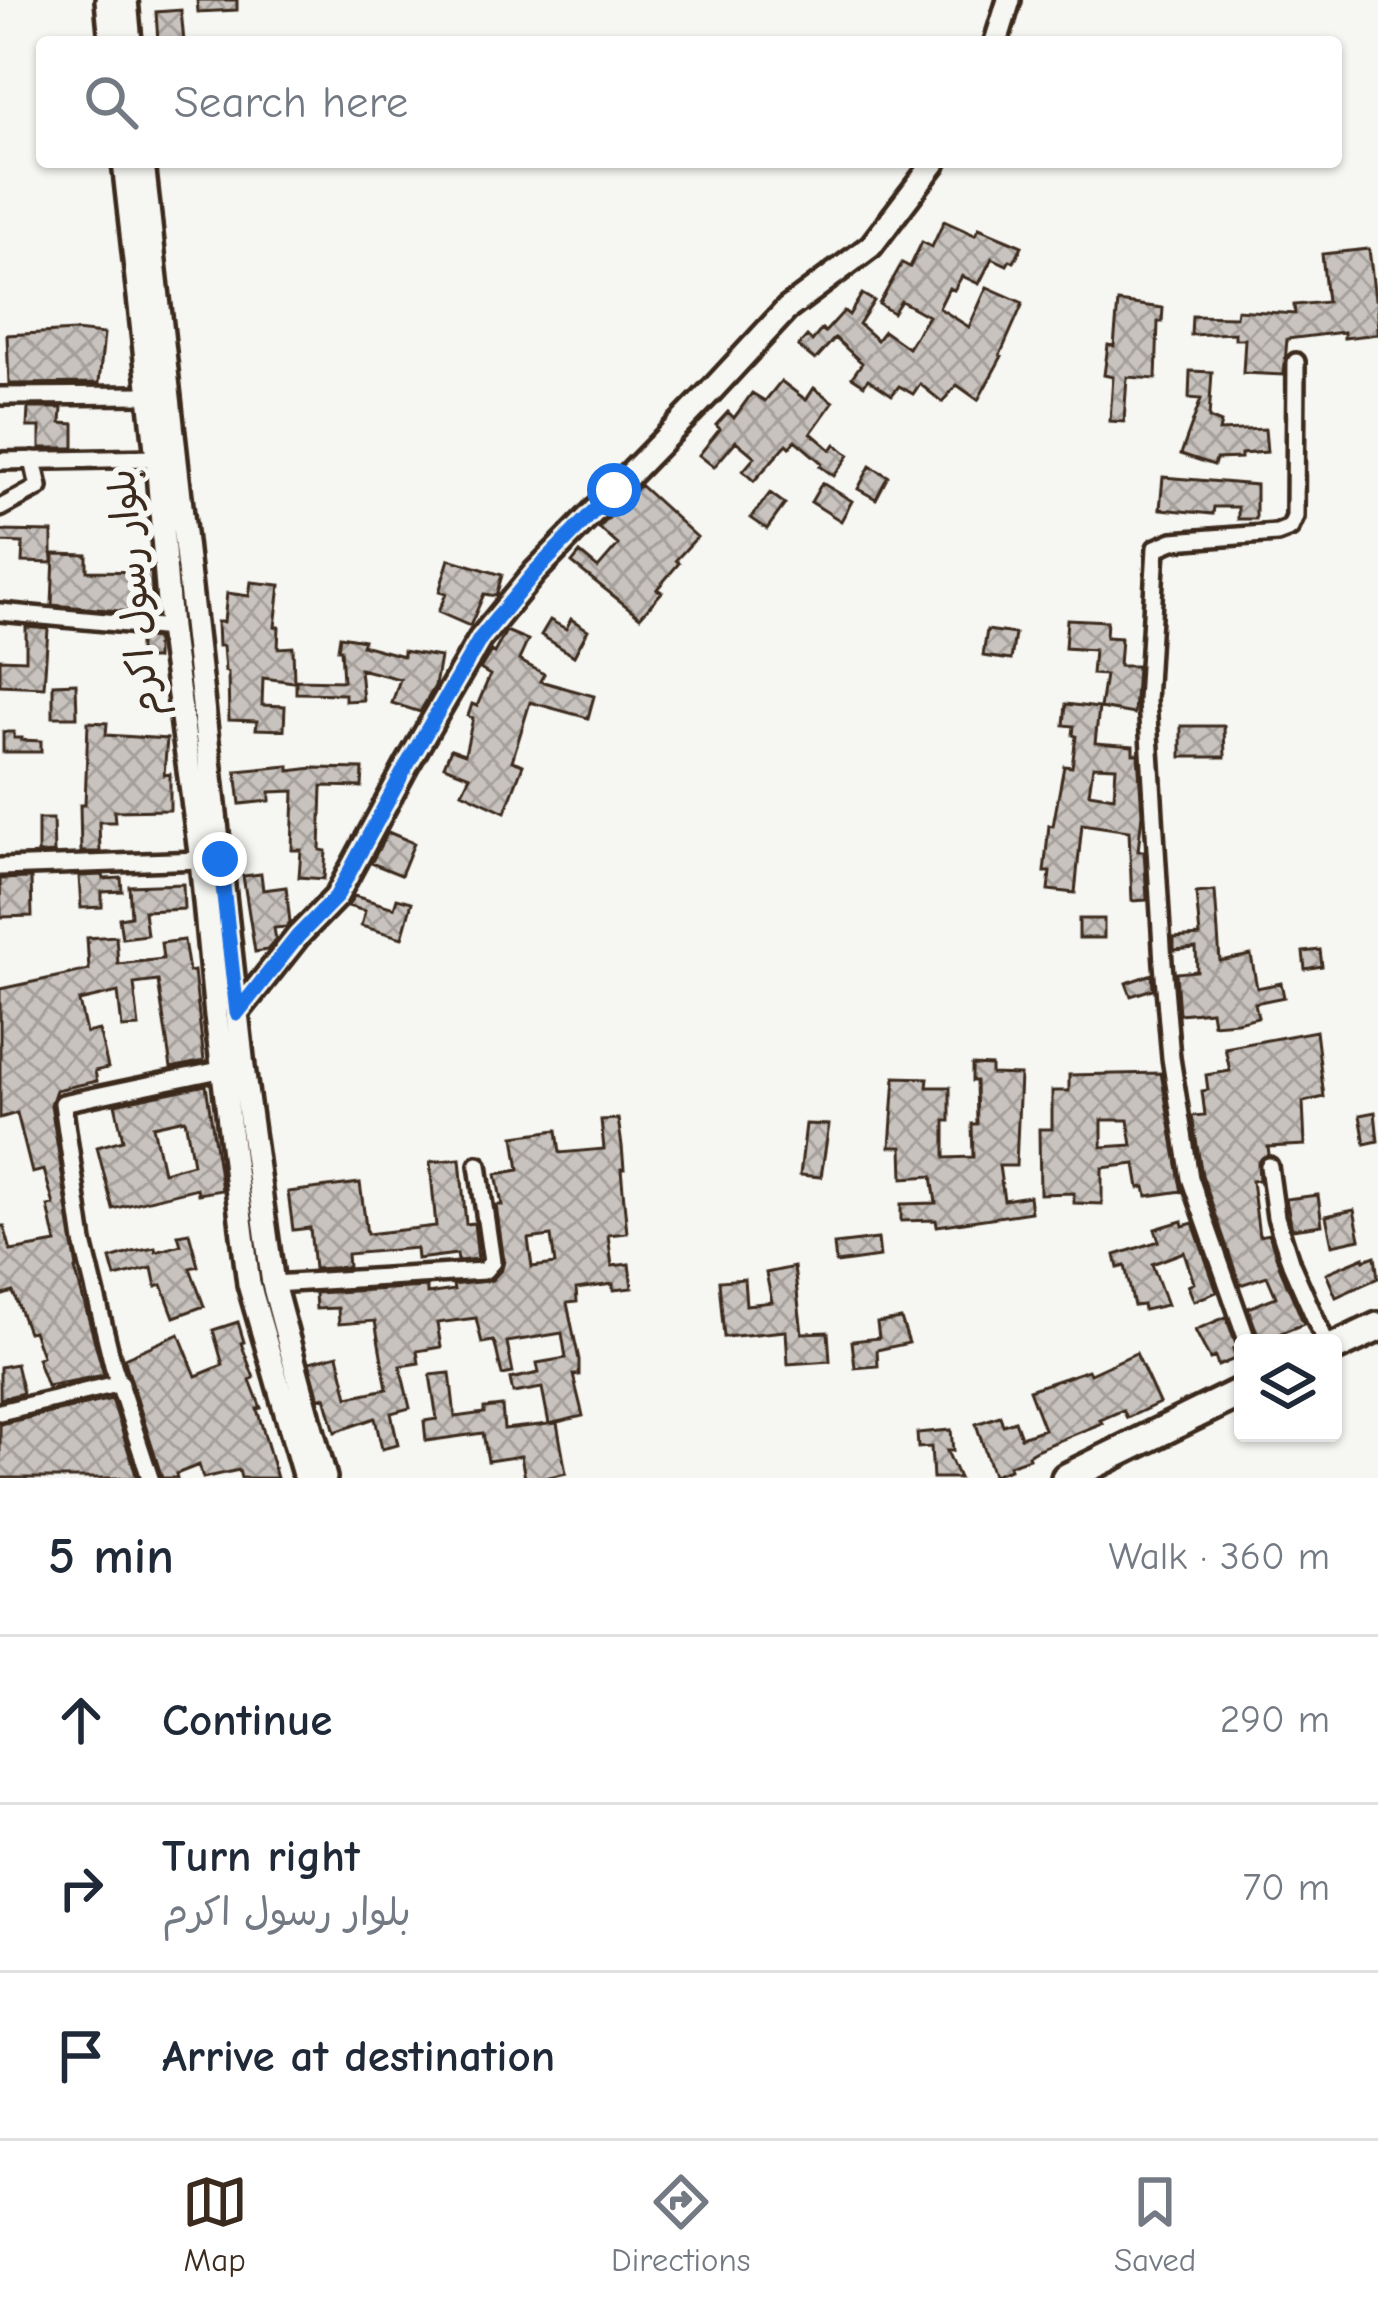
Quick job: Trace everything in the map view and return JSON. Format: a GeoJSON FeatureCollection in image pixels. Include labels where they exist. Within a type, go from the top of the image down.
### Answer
{"type":"FeatureCollection","features":[{"type":"Feature","properties":{"kind":"highway"},"geometry":{"type":"LineString","coordinates":[[1342,1341],[1378,1327]]}},
{"type":"Feature","properties":{"kind":"highway"},"geometry":{"type":"LineString","coordinates":[[1066,1478],[1234,1395]]}},
{"type":"Feature","properties":{"kind":"main road"},"geometry":{"type":"LineString","coordinates":[[107,0],[110,36]]}},
{"type":"Feature","properties":{"kind":"main road"},"geometry":{"type":"LineString","coordinates":[[126,0],[129,36]]}},
{"type":"Feature","properties":{"kind":"main road"},"geometry":{"type":"LineString","coordinates":[[998,36],[1009,0]]}},
{"type":"Feature","properties":{"kind":"main road","name":"بلوار رسول اکرم"},"geometry":{"type":"LineString","coordinates":[[125,168],[157,458],[170,628],[201,860],[273,1284],[325,1478]]}},
{"type":"Feature","properties":{"kind":"main road","name":"بلوار رسول اکرم"},"geometry":{"type":"LineString","coordinates":[[144,168],[226,1015],[224,1069],[249,1284],[305,1478]]}},
{"type":"Feature","properties":{"kind":"main road"},"geometry":{"type":"LineString","coordinates":[[226,1015],[336,897],[480,639],[535,572],[787,309],[871,246],[930,168]]}},
{"type":"Feature","properties":{"kind":"street"},"geometry":{"type":"LineString","coordinates":[[1245,1334],[1190,1178],[1167,1010],[1148,701],[1156,548],[1173,541],[1290,528],[1295,517],[1296,362]]}},
{"type":"Feature","properties":{"kind":"street"},"geometry":{"type":"LineString","coordinates":[[0,396],[149,395]]}},
{"type":"Feature","properties":{"kind":"street"},"geometry":{"type":"LineString","coordinates":[[0,461],[157,458]]}},
{"type":"Feature","properties":{"kind":"street"},"geometry":{"type":"LineString","coordinates":[[0,508],[39,487],[33,460]]}},
{"type":"Feature","properties":{"kind":"street"},"geometry":{"type":"LineString","coordinates":[[0,613],[170,628]]}},
{"type":"Feature","properties":{"kind":"street"},"geometry":{"type":"LineString","coordinates":[[0,867],[201,860]]}},
{"type":"Feature","properties":{"kind":"street"},"geometry":{"type":"LineString","coordinates":[[150,1478],[113,1365],[83,1242],[63,1103],[224,1069]]}},
{"type":"Feature","properties":{"kind":"street"},"geometry":{"type":"LineString","coordinates":[[273,1284],[484,1271],[492,1262],[478,1165]]}},
{"type":"Feature","properties":{"kind":"street"},"geometry":{"type":"LineString","coordinates":[[1269,1166],[1276,1217],[1291,1264],[1324,1334]]}},
{"type":"Feature","properties":{"kind":"street"},"geometry":{"type":"LineString","coordinates":[[0,1412],[122,1383]]}},
{"type":"Feature","properties":{"kind":"building"},"geometry":{"type":"Polygon","coordinates":[[[197,0],[237,0],[237,10],[198,12],[197,0]]]}},
{"type":"Feature","properties":{"kind":"building"},"geometry":{"type":"Polygon","coordinates":[[[181,10],[183,36],[158,36],[156,12],[181,10]]]}},
{"type":"Feature","properties":{"kind":"building"},"geometry":{"type":"Polygon","coordinates":[[[944,221],[975,235],[979,228],[1022,246],[1014,262],[1007,265],[992,258],[979,284],[962,276],[939,308],[969,327],[987,287],[1023,303],[978,400],[957,385],[942,402],[920,384],[913,394],[899,386],[892,395],[868,379],[864,385],[852,377],[862,363],[835,338],[815,360],[798,346],[807,336],[812,341],[822,329],[825,332],[844,311],[849,315],[862,294],[874,301],[859,324],[877,340],[884,331],[908,348],[928,316],[901,301],[893,313],[879,304],[902,263],[910,267],[922,242],[932,247],[944,221]]]}},
{"type":"Feature","properties":{"kind":"building"},"geometry":{"type":"Polygon","coordinates":[[[1369,249],[1378,299],[1378,334],[1344,338],[1344,332],[1287,339],[1284,375],[1243,373],[1245,339],[1235,339],[1235,333],[1191,335],[1192,316],[1236,317],[1237,310],[1295,314],[1294,305],[1327,302],[1322,254],[1369,249]]]}},
{"type":"Feature","properties":{"kind":"building"},"geometry":{"type":"Polygon","coordinates":[[[1118,302],[1163,308],[1162,322],[1158,322],[1156,379],[1127,377],[1124,422],[1110,421],[1113,377],[1104,375],[1108,345],[1114,346],[1118,302]]]}},
{"type":"Feature","properties":{"kind":"building"},"geometry":{"type":"Polygon","coordinates":[[[104,334],[99,383],[9,384],[7,335],[104,334]]]}},
{"type":"Feature","properties":{"kind":"building"},"geometry":{"type":"Polygon","coordinates":[[[1190,371],[1212,372],[1209,418],[1221,423],[1219,431],[1265,429],[1267,452],[1216,459],[1214,465],[1181,454],[1201,399],[1189,398],[1190,371]]]}},
{"type":"Feature","properties":{"kind":"building"},"geometry":{"type":"Polygon","coordinates":[[[781,381],[806,400],[814,388],[833,402],[811,433],[831,450],[835,444],[849,455],[834,476],[795,440],[754,481],[743,471],[755,457],[736,441],[714,467],[699,455],[728,412],[734,418],[752,393],[765,401],[781,381]]]}},
{"type":"Feature","properties":{"kind":"building"},"geometry":{"type":"Polygon","coordinates":[[[28,408],[62,408],[61,423],[74,424],[74,448],[40,448],[40,427],[27,427],[28,408]]]}},
{"type":"Feature","properties":{"kind":"building"},"geometry":{"type":"Polygon","coordinates":[[[870,466],[888,476],[876,499],[858,489],[870,466]]]}},
{"type":"Feature","properties":{"kind":"building"},"geometry":{"type":"Polygon","coordinates":[[[1163,477],[1256,485],[1256,519],[1238,519],[1238,507],[1214,507],[1213,514],[1160,509],[1163,477]]]}},
{"type":"Feature","properties":{"kind":"building"},"geometry":{"type":"Polygon","coordinates":[[[822,483],[852,501],[841,521],[811,502],[822,483]]]}},
{"type":"Feature","properties":{"kind":"building"},"geometry":{"type":"Polygon","coordinates":[[[640,485],[697,537],[676,560],[679,563],[657,589],[662,592],[640,617],[572,563],[580,553],[598,568],[618,545],[599,528],[640,485]]]}},
{"type":"Feature","properties":{"kind":"building"},"geometry":{"type":"Polygon","coordinates":[[[770,493],[785,504],[767,529],[751,518],[770,493]]]}},
{"type":"Feature","properties":{"kind":"building"},"geometry":{"type":"Polygon","coordinates":[[[0,531],[52,532],[52,563],[22,562],[23,543],[0,542],[0,531]]]}},
{"type":"Feature","properties":{"kind":"building"},"geometry":{"type":"Polygon","coordinates":[[[54,554],[87,555],[87,571],[151,572],[153,614],[52,605],[54,554]]]}},
{"type":"Feature","properties":{"kind":"building"},"geometry":{"type":"Polygon","coordinates":[[[449,559],[502,575],[496,596],[484,594],[470,626],[438,612],[446,594],[439,592],[449,559]]]}},
{"type":"Feature","properties":{"kind":"building"},"geometry":{"type":"Polygon","coordinates":[[[251,582],[280,585],[275,627],[279,627],[278,648],[293,647],[294,682],[263,678],[262,705],[285,706],[284,730],[256,729],[257,721],[229,720],[228,673],[223,646],[218,646],[217,622],[224,622],[227,593],[249,596],[251,582]]]}},
{"type":"Feature","properties":{"kind":"building"},"geometry":{"type":"Polygon","coordinates":[[[571,619],[588,630],[574,656],[541,635],[550,620],[566,629],[571,619]]]}},
{"type":"Feature","properties":{"kind":"building"},"geometry":{"type":"Polygon","coordinates":[[[1067,619],[1107,621],[1106,637],[1121,638],[1119,666],[1137,666],[1134,714],[1100,708],[1105,675],[1092,674],[1094,650],[1065,648],[1067,619]]]}},
{"type":"Feature","properties":{"kind":"building"},"geometry":{"type":"Polygon","coordinates":[[[26,627],[48,629],[44,687],[0,685],[0,659],[26,660],[26,627]]]}},
{"type":"Feature","properties":{"kind":"building"},"geometry":{"type":"Polygon","coordinates":[[[987,630],[1015,634],[1011,660],[983,656],[987,630]]]}},
{"type":"Feature","properties":{"kind":"building"},"geometry":{"type":"Polygon","coordinates":[[[506,631],[528,640],[519,660],[544,674],[540,681],[594,696],[588,718],[530,702],[512,761],[523,765],[505,812],[462,792],[470,776],[444,766],[451,749],[465,754],[473,718],[468,716],[490,675],[480,669],[506,631]]]}},
{"type":"Feature","properties":{"kind":"building"},"geometry":{"type":"Polygon","coordinates":[[[340,636],[403,656],[403,651],[440,657],[435,686],[420,712],[392,703],[400,679],[360,669],[363,700],[345,701],[345,694],[296,693],[296,680],[343,681],[340,636]]]}},
{"type":"Feature","properties":{"kind":"building"},"geometry":{"type":"Polygon","coordinates":[[[139,637],[156,639],[156,659],[139,659],[139,637]]]}},
{"type":"Feature","properties":{"kind":"building"},"geometry":{"type":"Polygon","coordinates":[[[76,683],[77,717],[53,717],[53,684],[76,683]]]}},
{"type":"Feature","properties":{"kind":"building"},"geometry":{"type":"Polygon","coordinates":[[[1066,704],[1099,708],[1095,743],[1133,746],[1133,754],[1138,754],[1142,814],[1138,851],[1144,851],[1147,900],[1132,901],[1129,831],[1082,824],[1075,893],[1048,890],[1050,872],[1044,872],[1049,825],[1053,826],[1064,766],[1072,767],[1076,736],[1074,726],[1064,725],[1066,704]],[[1093,766],[1089,793],[1114,797],[1116,767],[1093,766]]]}},
{"type":"Feature","properties":{"kind":"building"},"geometry":{"type":"Polygon","coordinates":[[[88,722],[107,723],[106,735],[167,739],[164,775],[170,774],[170,810],[114,811],[115,822],[99,822],[100,852],[81,852],[88,722]]]}},
{"type":"Feature","properties":{"kind":"building"},"geometry":{"type":"Polygon","coordinates":[[[1181,726],[1224,726],[1225,757],[1181,757],[1181,726]]]}},
{"type":"Feature","properties":{"kind":"building"},"geometry":{"type":"Polygon","coordinates":[[[3,732],[41,741],[41,752],[3,752],[3,732]]]}},
{"type":"Feature","properties":{"kind":"building"},"geometry":{"type":"Polygon","coordinates":[[[289,766],[289,771],[363,769],[362,787],[322,786],[324,879],[299,877],[301,850],[292,850],[294,791],[270,792],[270,801],[240,804],[236,771],[289,766]]]}},
{"type":"Feature","properties":{"kind":"building"},"geometry":{"type":"Polygon","coordinates":[[[38,819],[53,819],[54,853],[38,854],[38,819]]]}},
{"type":"Feature","properties":{"kind":"building"},"geometry":{"type":"Polygon","coordinates":[[[388,832],[414,843],[401,875],[371,863],[388,832]]]}},
{"type":"Feature","properties":{"kind":"building"},"geometry":{"type":"Polygon","coordinates":[[[261,874],[263,890],[286,887],[290,922],[274,928],[276,940],[267,950],[255,952],[243,876],[261,874]]]}},
{"type":"Feature","properties":{"kind":"building"},"geometry":{"type":"Polygon","coordinates":[[[103,875],[104,879],[121,878],[122,891],[102,892],[102,907],[81,908],[79,876],[103,875]]]}},
{"type":"Feature","properties":{"kind":"building"},"geometry":{"type":"Polygon","coordinates":[[[31,878],[32,916],[1,917],[0,879],[31,878]]]}},
{"type":"Feature","properties":{"kind":"building"},"geometry":{"type":"Polygon","coordinates":[[[183,884],[184,909],[144,911],[147,935],[122,938],[119,918],[131,916],[129,886],[183,884]]]}},
{"type":"Feature","properties":{"kind":"building"},"geometry":{"type":"Polygon","coordinates":[[[1215,891],[1220,961],[1251,955],[1257,988],[1281,983],[1284,997],[1255,1003],[1258,1017],[1213,1024],[1211,1011],[1179,1014],[1176,973],[1197,971],[1196,948],[1174,950],[1174,938],[1200,936],[1196,893],[1215,891]]]}},
{"type":"Feature","properties":{"kind":"building"},"geometry":{"type":"Polygon","coordinates":[[[354,896],[394,908],[397,898],[412,902],[402,938],[361,926],[365,911],[348,906],[354,896]]]}},
{"type":"Feature","properties":{"kind":"building"},"geometry":{"type":"Polygon","coordinates":[[[1079,919],[1104,919],[1104,938],[1079,938],[1079,919]]]}},
{"type":"Feature","properties":{"kind":"building"},"geometry":{"type":"Polygon","coordinates":[[[116,936],[118,964],[163,959],[161,943],[184,940],[189,972],[194,971],[204,1061],[171,1068],[158,981],[134,984],[139,1027],[122,1028],[118,992],[79,1001],[86,1033],[99,1030],[108,1068],[95,1071],[97,1081],[56,1090],[51,1105],[75,1269],[104,1375],[47,1386],[33,1331],[28,1332],[13,1292],[0,1296],[0,1226],[4,1226],[11,1251],[56,1243],[48,1206],[54,1205],[44,1170],[32,1173],[17,1113],[0,1118],[0,989],[89,970],[87,938],[116,936]]]}},
{"type":"Feature","properties":{"kind":"building"},"geometry":{"type":"Polygon","coordinates":[[[1320,950],[1322,966],[1305,969],[1303,952],[1320,950]]]}},
{"type":"Feature","properties":{"kind":"building"},"geometry":{"type":"Polygon","coordinates":[[[1152,974],[1153,989],[1131,996],[1126,983],[1152,974]]]}},
{"type":"Feature","properties":{"kind":"building"},"geometry":{"type":"Polygon","coordinates":[[[1316,1031],[1324,1097],[1303,1102],[1305,1145],[1268,1147],[1269,1154],[1258,1163],[1259,1180],[1252,1181],[1259,1236],[1269,1234],[1304,1324],[1279,1334],[1258,1334],[1248,1308],[1276,1297],[1267,1276],[1240,1285],[1202,1175],[1192,1116],[1205,1115],[1206,1075],[1230,1071],[1225,1048],[1316,1031]]]}},
{"type":"Feature","properties":{"kind":"building"},"geometry":{"type":"Polygon","coordinates":[[[972,1065],[991,1066],[991,1074],[1020,1075],[1016,1166],[999,1166],[1004,1200],[1029,1196],[1031,1212],[937,1226],[936,1220],[901,1221],[901,1204],[936,1203],[932,1176],[903,1178],[902,1147],[890,1147],[895,1077],[928,1078],[927,1087],[950,1087],[945,1158],[973,1157],[972,1124],[977,1124],[972,1065]]]}},
{"type":"Feature","properties":{"kind":"building"},"geometry":{"type":"Polygon","coordinates":[[[1161,1073],[1182,1191],[1147,1196],[1145,1187],[1139,1188],[1135,1164],[1102,1168],[1102,1204],[1074,1203],[1074,1193],[1040,1194],[1039,1129],[1052,1129],[1052,1091],[1069,1091],[1069,1075],[1161,1073]],[[1102,1120],[1102,1147],[1132,1145],[1128,1120],[1102,1120]]]}},
{"type":"Feature","properties":{"kind":"building"},"geometry":{"type":"Polygon","coordinates":[[[206,1085],[222,1190],[198,1194],[197,1188],[113,1209],[97,1147],[123,1140],[115,1104],[206,1085]],[[185,1119],[153,1126],[163,1172],[193,1164],[185,1119]]]}},
{"type":"Feature","properties":{"kind":"building"},"geometry":{"type":"Polygon","coordinates":[[[1375,1112],[1378,1141],[1365,1144],[1360,1115],[1375,1112]]]}},
{"type":"Feature","properties":{"kind":"building"},"geometry":{"type":"Polygon","coordinates":[[[618,1119],[627,1233],[608,1235],[612,1266],[629,1264],[632,1288],[613,1290],[613,1284],[576,1289],[577,1302],[567,1303],[579,1360],[579,1375],[573,1375],[583,1416],[549,1424],[542,1388],[513,1393],[510,1379],[539,1373],[537,1363],[566,1358],[562,1333],[507,1342],[513,1373],[502,1375],[495,1344],[482,1343],[476,1318],[437,1323],[441,1347],[417,1351],[419,1363],[400,1366],[410,1408],[391,1413],[398,1445],[382,1449],[375,1418],[335,1432],[309,1362],[338,1355],[348,1397],[387,1389],[375,1321],[339,1324],[338,1308],[316,1309],[315,1293],[427,1287],[427,1294],[492,1280],[504,1261],[496,1174],[519,1170],[514,1136],[557,1130],[560,1153],[604,1149],[601,1120],[618,1119]],[[551,1236],[528,1239],[532,1267],[555,1264],[551,1236]]]}},
{"type":"Feature","properties":{"kind":"building"},"geometry":{"type":"Polygon","coordinates":[[[806,1124],[829,1125],[821,1177],[800,1175],[806,1124]]]}},
{"type":"Feature","properties":{"kind":"building"},"geometry":{"type":"Polygon","coordinates":[[[460,1159],[466,1224],[474,1223],[478,1259],[458,1261],[457,1254],[417,1259],[416,1248],[347,1254],[348,1267],[314,1269],[310,1228],[293,1230],[288,1192],[360,1183],[367,1234],[436,1226],[430,1162],[460,1159]]]}},
{"type":"Feature","properties":{"kind":"building"},"geometry":{"type":"Polygon","coordinates":[[[1318,1195],[1322,1225],[1292,1229],[1286,1199],[1318,1195]]]}},
{"type":"Feature","properties":{"kind":"building"},"geometry":{"type":"Polygon","coordinates":[[[1354,1210],[1360,1239],[1332,1245],[1326,1216],[1354,1210]]]}},
{"type":"Feature","properties":{"kind":"building"},"geometry":{"type":"Polygon","coordinates":[[[1182,1221],[1183,1226],[1193,1223],[1217,1292],[1194,1301],[1184,1252],[1152,1264],[1167,1305],[1144,1310],[1143,1305],[1134,1306],[1125,1266],[1118,1268],[1115,1255],[1159,1241],[1155,1229],[1182,1221]]]}},
{"type":"Feature","properties":{"kind":"building"},"geometry":{"type":"Polygon","coordinates":[[[189,1233],[198,1266],[190,1268],[204,1306],[174,1317],[162,1285],[156,1287],[152,1268],[115,1277],[110,1259],[181,1245],[178,1235],[189,1233]]]}},
{"type":"Feature","properties":{"kind":"building"},"geometry":{"type":"Polygon","coordinates":[[[878,1239],[880,1257],[836,1263],[834,1244],[878,1239]]]}},
{"type":"Feature","properties":{"kind":"building"},"geometry":{"type":"Polygon","coordinates":[[[1375,1256],[1378,1278],[1336,1297],[1326,1273],[1375,1256]]]}},
{"type":"Feature","properties":{"kind":"building"},"geometry":{"type":"Polygon","coordinates":[[[794,1267],[802,1333],[828,1332],[830,1361],[788,1364],[786,1331],[724,1337],[719,1281],[744,1279],[746,1305],[772,1302],[766,1273],[794,1267]]]}},
{"type":"Feature","properties":{"kind":"building"},"geometry":{"type":"Polygon","coordinates":[[[1226,1317],[1234,1339],[1234,1359],[1218,1366],[1195,1330],[1226,1317]]]}},
{"type":"Feature","properties":{"kind":"building"},"geometry":{"type":"Polygon","coordinates":[[[901,1319],[909,1343],[877,1350],[878,1366],[855,1368],[852,1341],[879,1338],[877,1323],[901,1319]]]}},
{"type":"Feature","properties":{"kind":"building"},"geometry":{"type":"Polygon","coordinates":[[[238,1322],[277,1478],[241,1478],[239,1470],[203,1478],[199,1465],[176,1474],[177,1478],[162,1478],[124,1358],[179,1334],[196,1376],[223,1365],[213,1330],[238,1322]]]}},
{"type":"Feature","properties":{"kind":"building"},"geometry":{"type":"Polygon","coordinates":[[[1136,1353],[1159,1403],[1127,1418],[1123,1410],[993,1475],[976,1424],[1000,1416],[1003,1425],[1015,1421],[1021,1437],[1044,1429],[1029,1390],[1088,1370],[1090,1374],[1136,1353]]]}},
{"type":"Feature","properties":{"kind":"building"},"geometry":{"type":"Polygon","coordinates":[[[16,1364],[23,1393],[0,1399],[0,1367],[16,1364]]]}},
{"type":"Feature","properties":{"kind":"building"},"geometry":{"type":"Polygon","coordinates":[[[450,1373],[455,1417],[502,1406],[504,1429],[557,1423],[566,1473],[525,1478],[521,1456],[488,1461],[483,1433],[426,1441],[424,1421],[437,1419],[430,1375],[450,1373]]]}},
{"type":"Feature","properties":{"kind":"building"},"geometry":{"type":"Polygon","coordinates":[[[112,1399],[137,1478],[0,1478],[0,1424],[112,1399]]]}},
{"type":"Feature","properties":{"kind":"building"},"geometry":{"type":"Polygon","coordinates":[[[951,1430],[953,1451],[947,1451],[959,1478],[933,1478],[931,1447],[918,1448],[917,1433],[951,1430]]]}},
{"type":"Feature","properties":{"kind":"route"},"geometry":{"type":"LineString","coordinates":[[220,859],[237,1013],[336,897],[480,639],[535,572],[614,490]]}}]}
